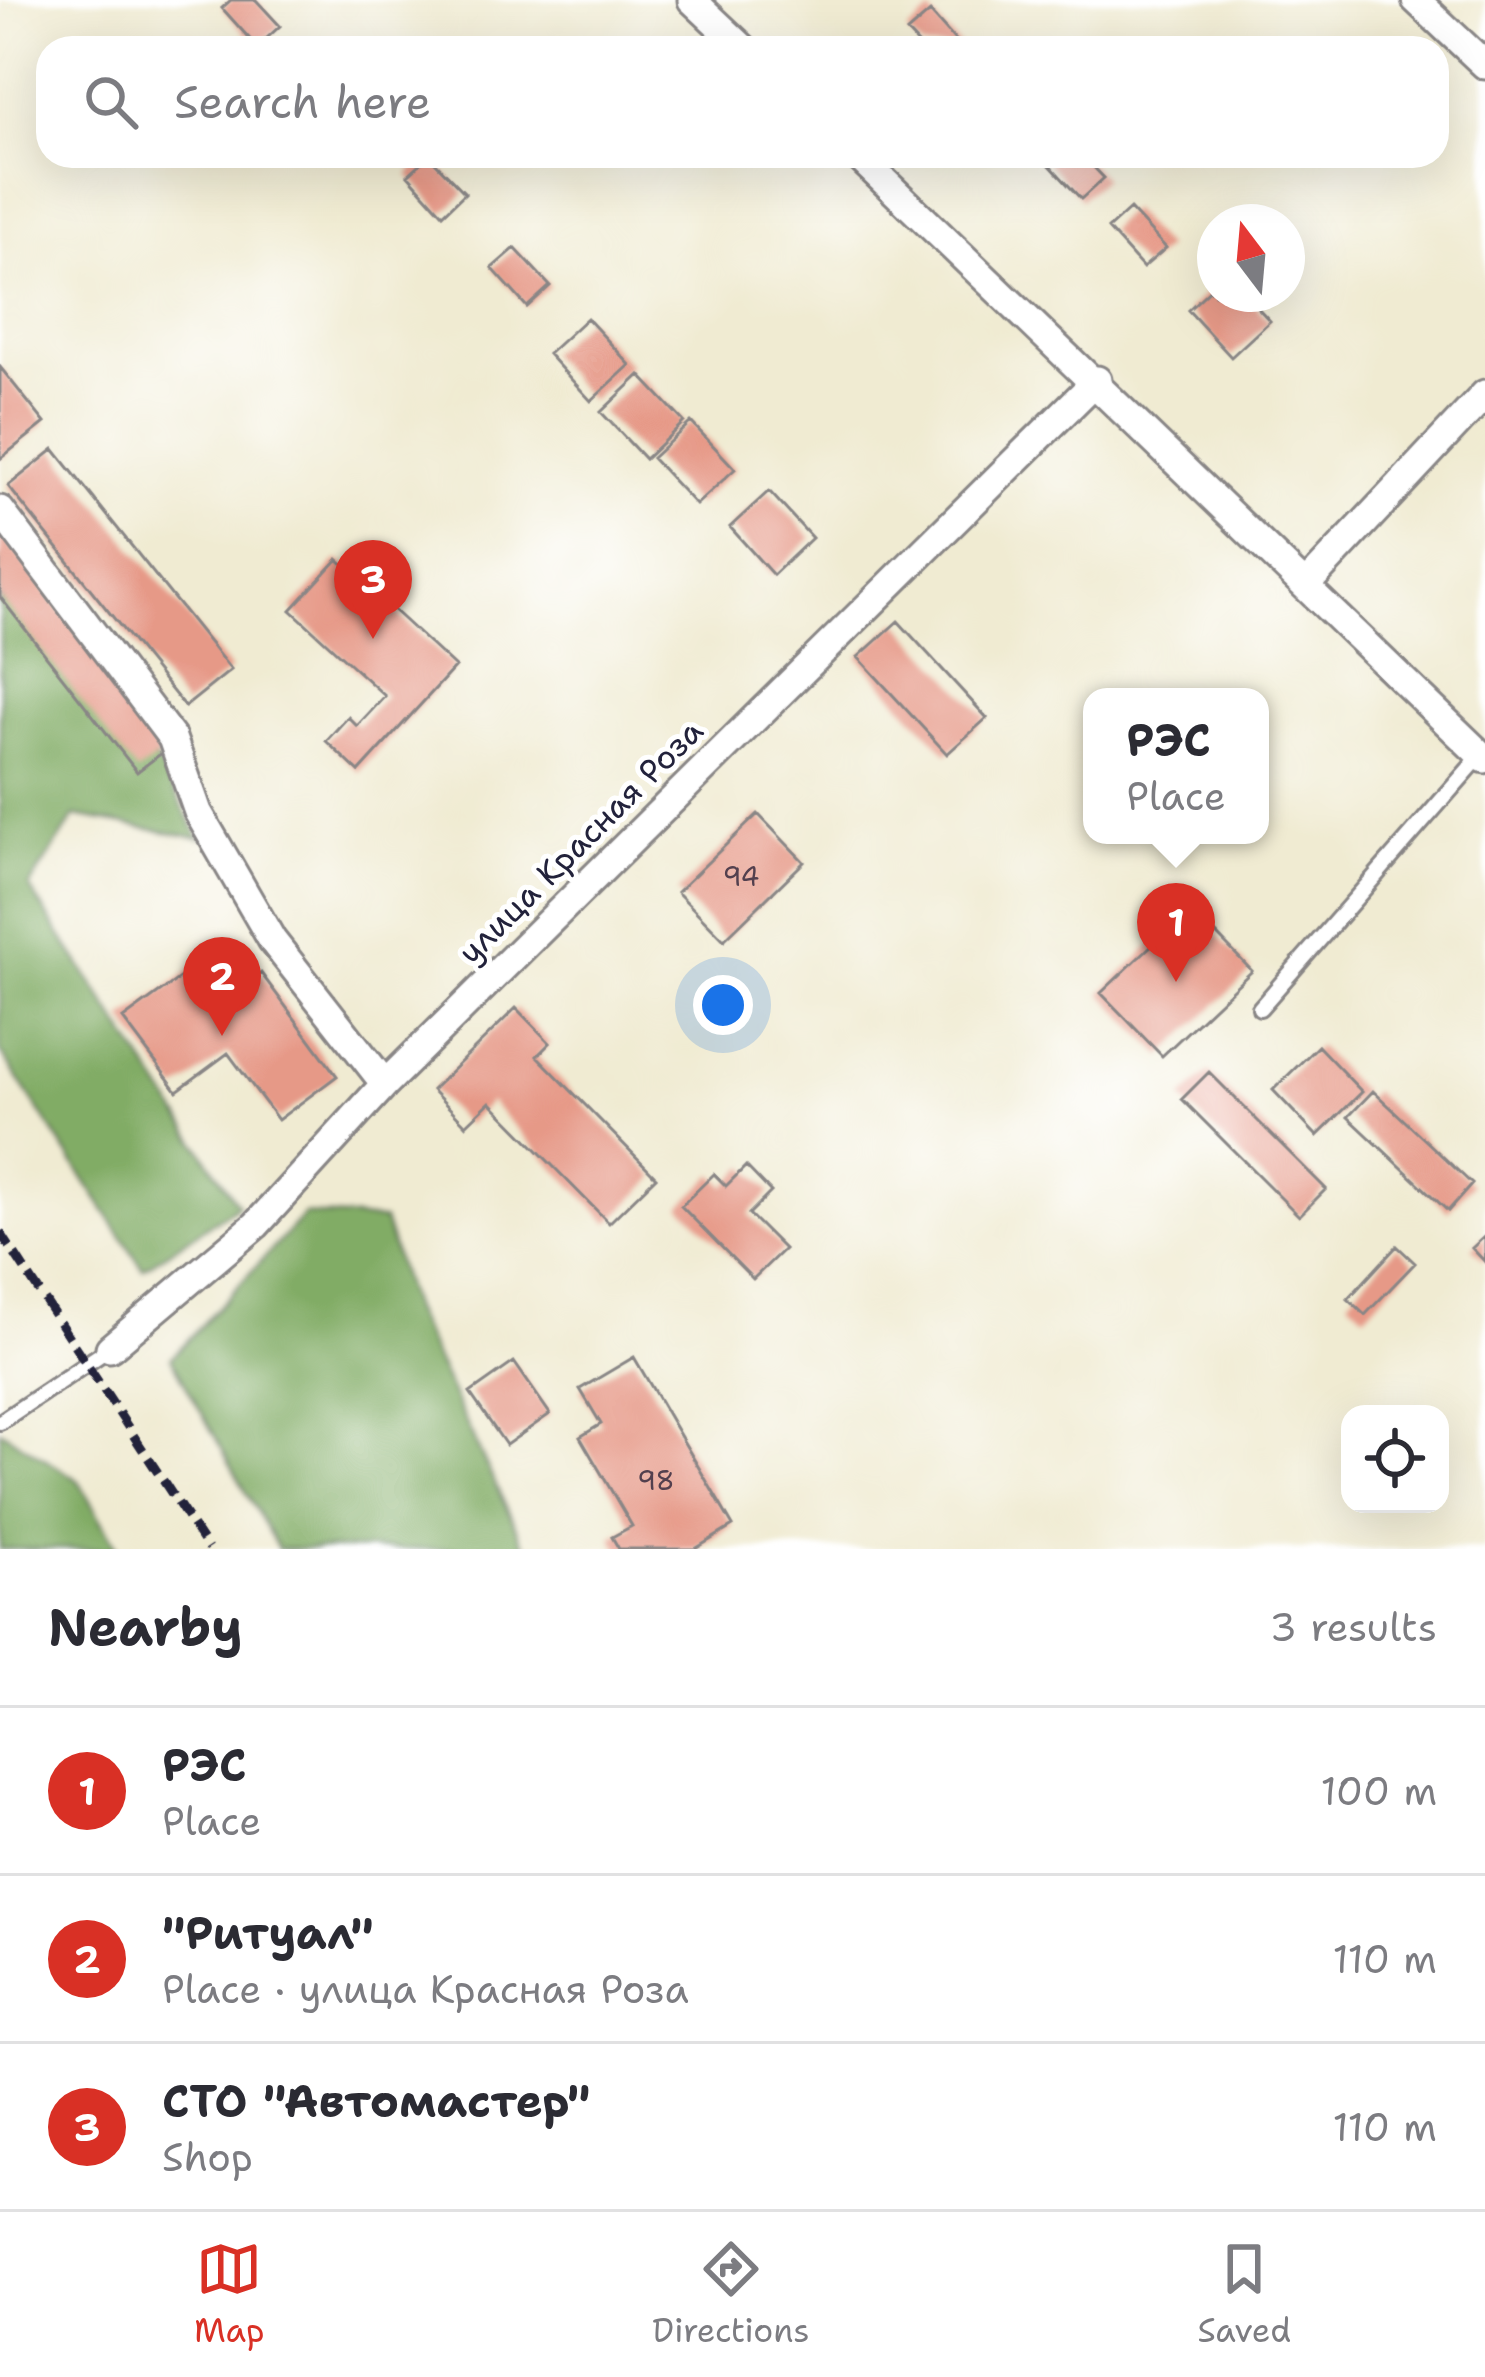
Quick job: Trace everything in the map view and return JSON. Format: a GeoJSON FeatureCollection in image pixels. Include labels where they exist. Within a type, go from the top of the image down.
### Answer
{"type":"FeatureCollection","features":[{"type":"Feature","properties":{"kind":"street"},"geometry":{"type":"LineString","coordinates":[[692,0],[730,36]]}},
{"type":"Feature","properties":{"kind":"street"},"geometry":{"type":"LineString","coordinates":[[1416,0],[1485,65]]}},
{"type":"Feature","properties":{"kind":"street"},"geometry":{"type":"LineString","coordinates":[[871,168],[1483,757]]}},
{"type":"Feature","properties":{"kind":"street","name":"улица Красная Роза"},"geometry":{"type":"LineString","coordinates":[[110,1348],[256,1225],[385,1084],[1096,380]]}},
{"type":"Feature","properties":{"kind":"street"},"geometry":{"type":"LineString","coordinates":[[1306,585],[1485,394]]}},
{"type":"Feature","properties":{"kind":"street"},"geometry":{"type":"LineString","coordinates":[[0,510],[172,738],[198,812],[272,940],[385,1084]]}},
{"type":"Feature","properties":{"kind":"lane"},"geometry":{"type":"LineString","coordinates":[[1260,1008],[1483,757]]}},
{"type":"Feature","properties":{"kind":"lane"},"geometry":{"type":"LineString","coordinates":[[0,1422],[110,1348]]}},
{"type":"Feature","properties":{"kind":"green space"},"geometry":{"type":"Polygon","coordinates":[[[0,560],[156,759],[200,838],[75,816],[29,887],[238,1205],[143,1269],[0,1051],[0,560]]]}},
{"type":"Feature","properties":{"kind":"green space"},"geometry":{"type":"Polygon","coordinates":[[[305,1214],[384,1220],[412,1310],[526,1549],[278,1549],[171,1358],[305,1214]]]}},
{"type":"Feature","properties":{"kind":"green space"},"geometry":{"type":"Polygon","coordinates":[[[0,1430],[78,1480],[118,1549],[0,1549],[0,1430]]]}},
{"type":"Feature","properties":{"kind":"building"},"geometry":{"type":"Polygon","coordinates":[[[231,0],[256,0],[280,26],[269,36],[247,36],[222,8],[231,0]]]}},
{"type":"Feature","properties":{"kind":"building"},"geometry":{"type":"Polygon","coordinates":[[[930,12],[951,36],[911,36],[907,32],[930,12]]]}},
{"type":"Feature","properties":{"kind":"building"},"geometry":{"type":"Polygon","coordinates":[[[416,168],[441,168],[465,193],[443,214],[408,175],[416,168]]]}},
{"type":"Feature","properties":{"kind":"building"},"geometry":{"type":"Polygon","coordinates":[[[1052,168],[1094,168],[1104,178],[1081,199],[1052,168]]]}},
{"type":"Feature","properties":{"kind":"building"},"geometry":{"type":"Polygon","coordinates":[[[1130,209],[1166,248],[1143,268],[1108,229],[1130,209]]]}},
{"type":"Feature","properties":{"kind":"building"},"geometry":{"type":"Polygon","coordinates":[[[515,248],[550,286],[527,307],[492,268],[515,248]]]}},
{"type":"Feature","properties":{"kind":"building"},"geometry":{"type":"Polygon","coordinates":[[[1197,302],[1197,312],[1262,312],[1270,321],[1231,357],[1188,310],[1197,302]]]}},
{"type":"Feature","properties":{"kind":"building"},"geometry":{"type":"Polygon","coordinates":[[[587,318],[630,365],[591,401],[548,354],[587,318]]]}},
{"type":"Feature","properties":{"kind":"building"},"geometry":{"type":"Polygon","coordinates":[[[0,367],[45,423],[0,459],[0,367]]]}},
{"type":"Feature","properties":{"kind":"building"},"geometry":{"type":"Polygon","coordinates":[[[640,375],[684,422],[645,459],[601,412],[640,375]]]}},
{"type":"Feature","properties":{"kind":"building"},"geometry":{"type":"Polygon","coordinates":[[[691,422],[735,469],[696,505],[652,458],[691,422]]]}},
{"type":"Feature","properties":{"kind":"building"},"geometry":{"type":"Polygon","coordinates":[[[54,449],[231,670],[185,707],[8,486],[54,449]]]}},
{"type":"Feature","properties":{"kind":"building"},"geometry":{"type":"Polygon","coordinates":[[[769,491],[812,538],[773,575],[730,527],[769,491]]]}},
{"type":"Feature","properties":{"kind":"building"},"geometry":{"type":"Polygon","coordinates":[[[0,531],[167,749],[137,772],[0,597],[0,531]]]}},
{"type":"Feature","properties":{"kind":"building"},"geometry":{"type":"Polygon","coordinates":[[[338,559],[455,667],[359,772],[326,741],[348,717],[357,726],[385,696],[291,610],[338,559]]]}},
{"type":"Feature","properties":{"kind":"building"},"geometry":{"type":"Polygon","coordinates":[[[898,621],[987,718],[947,754],[858,657],[898,621]]]}},
{"type":"Feature","properties":{"kind":"building"},"geometry":{"type":"Polygon","coordinates":[[[758,814],[804,862],[724,940],[677,892],[758,814]]]}},
{"type":"Feature","properties":{"kind":"building"},"geometry":{"type":"Polygon","coordinates":[[[1191,908],[1252,971],[1162,1056],[1101,993],[1191,908]]]}},
{"type":"Feature","properties":{"kind":"building"},"geometry":{"type":"Polygon","coordinates":[[[204,960],[231,995],[261,973],[337,1076],[278,1120],[228,1053],[177,1091],[123,1019],[204,960]]]}},
{"type":"Feature","properties":{"kind":"building"},"geometry":{"type":"Polygon","coordinates":[[[516,1008],[550,1043],[537,1056],[656,1177],[609,1223],[490,1102],[466,1125],[432,1090],[516,1008]]]}},
{"type":"Feature","properties":{"kind":"building"},"geometry":{"type":"Polygon","coordinates":[[[1318,1046],[1362,1092],[1317,1136],[1273,1090],[1318,1046]]]}},
{"type":"Feature","properties":{"kind":"building"},"geometry":{"type":"Polygon","coordinates":[[[1209,1072],[1326,1189],[1299,1216],[1182,1099],[1209,1072]]]}},
{"type":"Feature","properties":{"kind":"building"},"geometry":{"type":"Polygon","coordinates":[[[1373,1091],[1472,1184],[1448,1211],[1348,1117],[1373,1091]]]}},
{"type":"Feature","properties":{"kind":"building"},"geometry":{"type":"Polygon","coordinates":[[[746,1166],[771,1192],[749,1214],[784,1249],[753,1279],[681,1206],[714,1174],[726,1186],[746,1166]]]}},
{"type":"Feature","properties":{"kind":"building"},"geometry":{"type":"Polygon","coordinates":[[[1485,1236],[1485,1262],[1472,1248],[1485,1236]]]}},
{"type":"Feature","properties":{"kind":"building"},"geometry":{"type":"Polygon","coordinates":[[[1397,1246],[1415,1263],[1365,1315],[1348,1299],[1397,1246]]]}},
{"type":"Feature","properties":{"kind":"building"},"geometry":{"type":"Polygon","coordinates":[[[634,1357],[733,1526],[695,1549],[619,1549],[612,1537],[632,1526],[580,1437],[601,1424],[580,1389],[634,1357]]]}},
{"type":"Feature","properties":{"kind":"building"},"geometry":{"type":"Polygon","coordinates":[[[514,1362],[550,1414],[506,1445],[470,1393],[514,1362]]]}},
{"type":"Feature","properties":{"kind":"railway"},"geometry":{"type":"LineString","coordinates":[[0,1232],[208,1549]]}},
{"type":"Feature","properties":{"kind":"place","name":"СТО \"Автомастер\""},"geometry":{"type":"Point","coordinates":[373,639]}},
{"type":"Feature","properties":{"kind":"place","name":"РЭС"},"geometry":{"type":"Point","coordinates":[1176,982]}},
{"type":"Feature","properties":{"kind":"place","name":"\"Ритуал\""},"geometry":{"type":"Point","coordinates":[222,1036]}}]}
